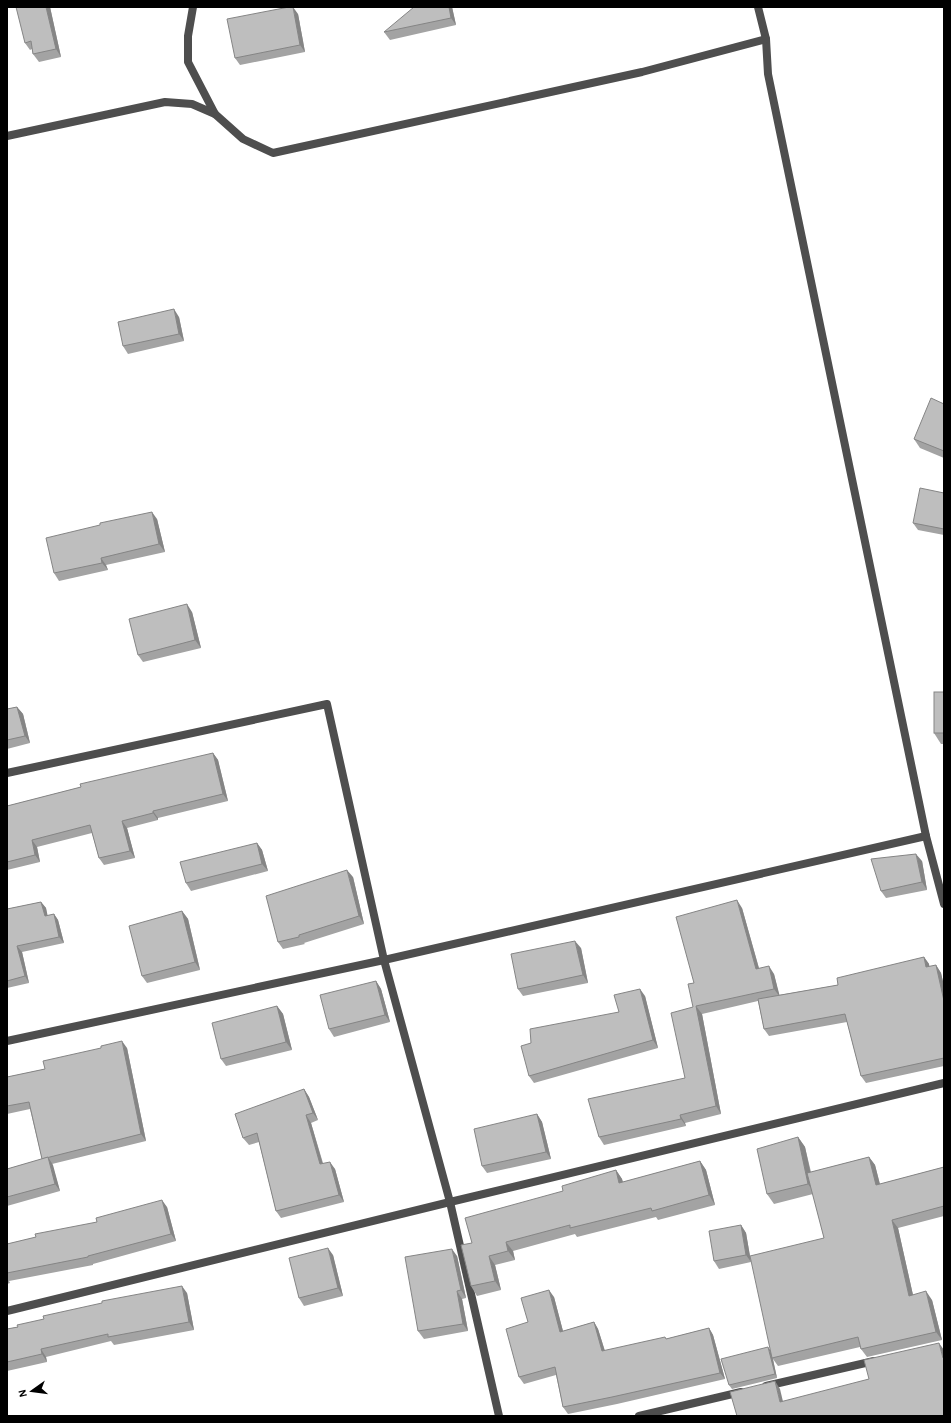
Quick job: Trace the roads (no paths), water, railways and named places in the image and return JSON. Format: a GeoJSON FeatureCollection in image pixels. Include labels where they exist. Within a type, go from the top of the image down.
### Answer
{"type":"FeatureCollection","features":[{"type":"Feature","properties":{"kind":"street"},"geometry":{"type":"LineString","coordinates":[[193,7],[188,36],[188,62],[215,114]]}},
{"type":"Feature","properties":{"kind":"street"},"geometry":{"type":"LineString","coordinates":[[758,7],[766,39],[768,74],[926,836],[944,904]]}},
{"type":"Feature","properties":{"kind":"street"},"geometry":{"type":"LineString","coordinates":[[7,136],[165,102],[192,104],[215,114],[243,138],[273,153],[642,72],[766,39]]}},
{"type":"Feature","properties":{"kind":"street"},"geometry":{"type":"LineString","coordinates":[[7,773],[327,704],[384,960],[450,1202],[499,1416]]}},
{"type":"Feature","properties":{"kind":"street"},"geometry":{"type":"LineString","coordinates":[[7,1042],[384,960],[926,836]]}},
{"type":"Feature","properties":{"kind":"street"},"geometry":{"type":"LineString","coordinates":[[7,1311],[944,1083]]}},
{"type":"Feature","properties":{"kind":"street"},"geometry":{"type":"LineString","coordinates":[[761,1388],[883,1359]]}},
{"type":"Feature","properties":{"kind":"street"},"geometry":{"type":"LineString","coordinates":[[639,1416],[746,1391]]}}]}
